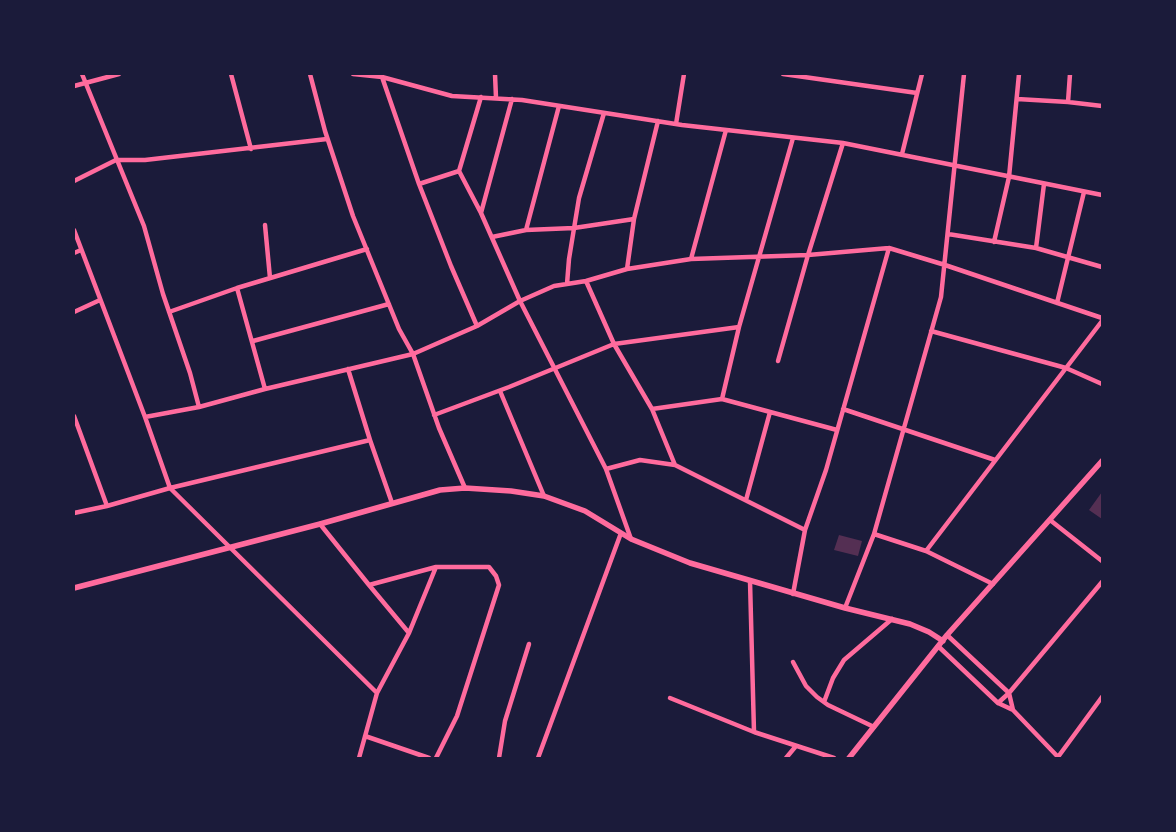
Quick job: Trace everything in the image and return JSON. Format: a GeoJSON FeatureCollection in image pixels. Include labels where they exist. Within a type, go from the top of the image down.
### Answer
{"type":"FeatureCollection","features":[{"type":"Feature","properties":{"kind":"street"},"geometry":{"type":"LineString","coordinates":[[82,74],[144,226],[199,407]]}},
{"type":"Feature","properties":{"kind":"street"},"geometry":{"type":"LineString","coordinates":[[74,86],[119,74]]}},
{"type":"Feature","properties":{"kind":"street"},"geometry":{"type":"LineString","coordinates":[[231,74],[251,149]]}},
{"type":"Feature","properties":{"kind":"street"},"geometry":{"type":"LineString","coordinates":[[310,74],[328,139],[353,216],[399,329],[413,354],[434,414],[465,488]]}},
{"type":"Feature","properties":{"kind":"street"},"geometry":{"type":"LineString","coordinates":[[354,74],[382,77],[452,96],[512,99],[676,124],[843,144],[902,154],[1102,196]]}},
{"type":"Feature","properties":{"kind":"street"},"geometry":{"type":"LineString","coordinates":[[495,74],[496,98]]}},
{"type":"Feature","properties":{"kind":"street"},"geometry":{"type":"LineString","coordinates":[[676,124],[684,74]]}},
{"type":"Feature","properties":{"kind":"street"},"geometry":{"type":"LineString","coordinates":[[783,74],[917,93]]}},
{"type":"Feature","properties":{"kind":"street"},"geometry":{"type":"LineString","coordinates":[[902,154],[922,74]]}},
{"type":"Feature","properties":{"kind":"street"},"geometry":{"type":"LineString","coordinates":[[845,608],[874,534],[941,296],[964,74]]}},
{"type":"Feature","properties":{"kind":"street"},"geometry":{"type":"LineString","coordinates":[[994,242],[1009,177],[1019,74]]}},
{"type":"Feature","properties":{"kind":"street"},"geometry":{"type":"LineString","coordinates":[[1068,102],[1070,74]]}},
{"type":"Feature","properties":{"kind":"street"},"geometry":{"type":"LineString","coordinates":[[382,77],[419,184],[477,326]]}},
{"type":"Feature","properties":{"kind":"street"},"geometry":{"type":"LineString","coordinates":[[481,97],[459,172],[492,237],[520,301],[606,469],[631,539]]}},
{"type":"Feature","properties":{"kind":"street"},"geometry":{"type":"LineString","coordinates":[[481,214],[512,99]]}},
{"type":"Feature","properties":{"kind":"street"},"geometry":{"type":"LineString","coordinates":[[1017,99],[1102,106]]}},
{"type":"Feature","properties":{"kind":"street"},"geometry":{"type":"LineString","coordinates":[[526,230],[559,106]]}},
{"type":"Feature","properties":{"kind":"street"},"geometry":{"type":"LineString","coordinates":[[567,284],[579,198],[604,113]]}},
{"type":"Feature","properties":{"kind":"street"},"geometry":{"type":"LineString","coordinates":[[627,269],[634,219],[658,121]]}},
{"type":"Feature","properties":{"kind":"street"},"geometry":{"type":"LineString","coordinates":[[691,260],[726,130]]}},
{"type":"Feature","properties":{"kind":"street"},"geometry":{"type":"LineString","coordinates":[[722,400],[739,327],[793,138]]}},
{"type":"Feature","properties":{"kind":"street"},"geometry":{"type":"LineString","coordinates":[[74,181],[116,160],[145,160],[328,139]]}},
{"type":"Feature","properties":{"kind":"street"},"geometry":{"type":"LineString","coordinates":[[778,361],[808,255],[843,144]]}},
{"type":"Feature","properties":{"kind":"street"},"geometry":{"type":"LineString","coordinates":[[419,184],[459,172]]}},
{"type":"Feature","properties":{"kind":"street"},"geometry":{"type":"LineString","coordinates":[[1036,248],[1044,184]]}},
{"type":"Feature","properties":{"kind":"street"},"geometry":{"type":"LineString","coordinates":[[1057,303],[1084,192]]}},
{"type":"Feature","properties":{"kind":"street"},"geometry":{"type":"LineString","coordinates":[[492,237],[526,230],[574,228],[634,219]]}},
{"type":"Feature","properties":{"kind":"street"},"geometry":{"type":"LineString","coordinates":[[265,225],[270,278]]}},
{"type":"Feature","properties":{"kind":"street"},"geometry":{"type":"LineString","coordinates":[[74,230],[170,488],[377,693]]}},
{"type":"Feature","properties":{"kind":"street"},"geometry":{"type":"LineString","coordinates":[[948,234],[1036,248],[1102,267]]}},
{"type":"Feature","properties":{"kind":"street"},"geometry":{"type":"LineString","coordinates":[[793,594],[805,530],[826,470],[889,248]]}},
{"type":"Feature","properties":{"kind":"street"},"geometry":{"type":"LineString","coordinates":[[145,417],[199,407],[266,388],[413,354],[477,326],[520,301],[554,286],[586,281],[627,269],[691,260],[759,258],[889,248],[945,265],[1102,319],[926,551]]}},
{"type":"Feature","properties":{"kind":"street"},"geometry":{"type":"LineString","coordinates":[[169,312],[238,288],[367,249]]}},
{"type":"Feature","properties":{"kind":"street"},"geometry":{"type":"LineString","coordinates":[[74,253],[81,250]]}},
{"type":"Feature","properties":{"kind":"street"},"geometry":{"type":"LineString","coordinates":[[586,281],[614,344],[652,409],[675,465]]}},
{"type":"Feature","properties":{"kind":"street"},"geometry":{"type":"LineString","coordinates":[[238,288],[266,388]]}},
{"type":"Feature","properties":{"kind":"street"},"geometry":{"type":"LineString","coordinates":[[74,312],[100,300]]}},
{"type":"Feature","properties":{"kind":"street"},"geometry":{"type":"LineString","coordinates":[[253,341],[389,304]]}},
{"type":"Feature","properties":{"kind":"street"},"geometry":{"type":"LineString","coordinates":[[434,414],[500,390],[614,344],[739,327]]}},
{"type":"Feature","properties":{"kind":"street"},"geometry":{"type":"LineString","coordinates":[[931,331],[1066,368],[1102,384]]}},
{"type":"Feature","properties":{"kind":"street"},"geometry":{"type":"LineString","coordinates":[[348,369],[392,503]]}},
{"type":"Feature","properties":{"kind":"street"},"geometry":{"type":"LineString","coordinates":[[500,390],[544,496]]}},
{"type":"Feature","properties":{"kind":"street"},"geometry":{"type":"LineString","coordinates":[[652,409],[722,400],[837,430]]}},
{"type":"Feature","properties":{"kind":"street"},"geometry":{"type":"LineString","coordinates":[[843,409],[995,460]]}},
{"type":"Feature","properties":{"kind":"street"},"geometry":{"type":"LineString","coordinates":[[746,500],[770,412]]}},
{"type":"Feature","properties":{"kind":"street"},"geometry":{"type":"LineString","coordinates":[[74,416],[107,506]]}},
{"type":"Feature","properties":{"kind":"street"},"geometry":{"type":"LineString","coordinates":[[74,513],[370,440]]}},
{"type":"Feature","properties":{"kind":"street"},"geometry":{"type":"LineString","coordinates":[[606,469],[640,460],[675,465],[805,530]]}},
{"type":"Feature","properties":{"kind":"street"},"geometry":{"type":"LineString","coordinates":[[849,758],[947,635],[1102,461]]}},
{"type":"Feature","properties":{"kind":"street"},"geometry":{"type":"LineString","coordinates":[[74,588],[320,524],[440,490],[465,488],[511,491],[544,496],[585,511],[631,539],[690,563],[793,594],[892,619],[929,632],[998,703],[1013,710],[1059,758],[1102,697]]}},
{"type":"Feature","properties":{"kind":"street"},"geometry":{"type":"LineString","coordinates":[[1050,520],[1102,560]]}},
{"type":"Feature","properties":{"kind":"street"},"geometry":{"type":"LineString","coordinates":[[320,524],[409,633]]}},
{"type":"Feature","properties":{"kind":"street"},"geometry":{"type":"LineString","coordinates":[[538,758],[621,532]]}},
{"type":"Feature","properties":{"kind":"street"},"geometry":{"type":"LineString","coordinates":[[874,534],[926,551],[993,584]]}},
{"type":"Feature","properties":{"kind":"street"},"geometry":{"type":"LineString","coordinates":[[369,585],[436,567],[489,567],[496,576],[499,585],[457,716],[436,758]]}},
{"type":"Feature","properties":{"kind":"street"},"geometry":{"type":"LineString","coordinates":[[359,758],[377,693],[409,633],[436,567]]}},
{"type":"Feature","properties":{"kind":"street"},"geometry":{"type":"LineString","coordinates":[[750,581],[754,732]]}},
{"type":"Feature","properties":{"kind":"street"},"geometry":{"type":"LineString","coordinates":[[998,703],[1009,693],[1102,582]]}},
{"type":"Feature","properties":{"kind":"street"},"geometry":{"type":"LineString","coordinates":[[824,702],[833,678],[844,660],[892,619]]}},
{"type":"Feature","properties":{"kind":"street"},"geometry":{"type":"LineString","coordinates":[[947,635],[1009,693],[1013,710]]}},
{"type":"Feature","properties":{"kind":"street"},"geometry":{"type":"LineString","coordinates":[[499,758],[505,721],[529,644]]}},
{"type":"Feature","properties":{"kind":"street"},"geometry":{"type":"LineString","coordinates":[[793,662],[806,686],[824,702],[874,727]]}},
{"type":"Feature","properties":{"kind":"street"},"geometry":{"type":"LineString","coordinates":[[670,698],[754,732],[834,758]]}},
{"type":"Feature","properties":{"kind":"street"},"geometry":{"type":"LineString","coordinates":[[364,736],[429,758]]}},
{"type":"Feature","properties":{"kind":"street"},"geometry":{"type":"LineString","coordinates":[[786,758],[796,746]]}},
{"type":"Feature","properties":{"kind":"building"},"geometry":{"type":"Polygon","coordinates":[[[1102,492],[1102,519],[1089,510],[1102,492]]]}},
{"type":"Feature","properties":{"kind":"building"},"geometry":{"type":"Polygon","coordinates":[[[839,535],[862,541],[858,556],[834,550],[839,535]]]}}]}
